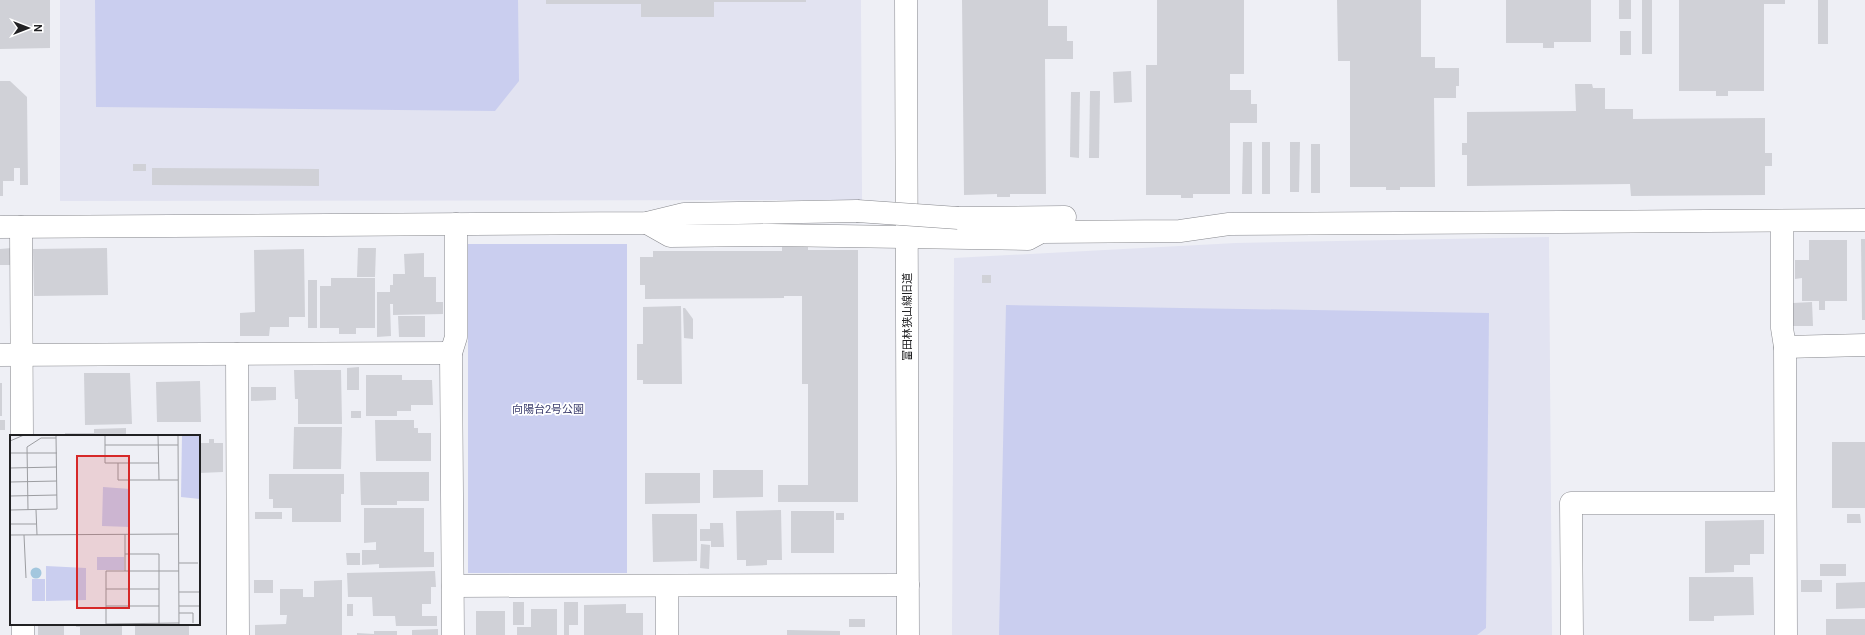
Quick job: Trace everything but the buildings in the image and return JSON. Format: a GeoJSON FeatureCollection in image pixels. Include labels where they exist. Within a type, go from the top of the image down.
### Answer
{"type":"FeatureCollection","features":[{"type":"Feature","properties":{"kind":"street","name":"富田林狭山線旧道"},"geometry":{"type":"LineString","coordinates":[[906,0],[908,635]]}},
{"type":"Feature","properties":{"kind":"street"},"geometry":{"type":"LineString","coordinates":[[22,435],[22,355],[11,227],[647,223],[684,214],[857,212],[958,218],[1186,217],[1229,224]]}},
{"type":"Feature","properties":{"kind":"street"},"geometry":{"type":"LineString","coordinates":[[647,223],[670,236],[1028,239],[1041,232],[1180,231],[1229,224],[1865,220]]}},
{"type":"Feature","properties":{"kind":"street"},"geometry":{"type":"LineString","coordinates":[[1782,221],[1782,328],[1785,347],[1786,635]]}},
{"type":"Feature","properties":{"kind":"street"},"geometry":{"type":"LineString","coordinates":[[453,635],[452,353],[456,338],[456,224]]}},
{"type":"Feature","properties":{"kind":"street"},"geometry":{"type":"LineString","coordinates":[[1785,347],[1865,346]]}},
{"type":"Feature","properties":{"kind":"street"},"geometry":{"type":"LineString","coordinates":[[0,355],[452,353]]}},
{"type":"Feature","properties":{"kind":"street"},"geometry":{"type":"LineString","coordinates":[[237,354],[238,635]]}},
{"type":"Feature","properties":{"kind":"street"},"geometry":{"type":"LineString","coordinates":[[1572,635],[1571,503],[1785,503]]}},
{"type":"Feature","properties":{"kind":"street"},"geometry":{"type":"LineString","coordinates":[[452,586],[908,585]]}},
{"type":"Feature","properties":{"kind":"street"},"geometry":{"type":"LineString","coordinates":[[667,586],[667,635]]}},
{"type":"Feature","properties":{"kind":"shaded area"},"geometry":{"type":"Polygon","coordinates":[[[60,0],[861,0],[862,200],[60,201],[60,0]]]}},
{"type":"Feature","properties":{"kind":"shaded area"},"geometry":{"type":"Polygon","coordinates":[[[1549,237],[1552,635],[952,635],[954,258],[1236,243],[1549,237]]]}},
{"type":"Feature","properties":{"kind":"green space"},"geometry":{"type":"Polygon","coordinates":[[[95,0],[518,0],[519,81],[495,111],[96,107],[95,0]]]}},
{"type":"Feature","properties":{"kind":"green space","name":"向陽台2号公園"},"geometry":{"type":"Polygon","coordinates":[[[468,244],[627,244],[627,573],[468,573],[468,244]]]}},
{"type":"Feature","properties":{"kind":"green space"},"geometry":{"type":"Polygon","coordinates":[[[1006,305],[1489,313],[1486,628],[1477,635],[999,635],[1006,305]]]}}]}
